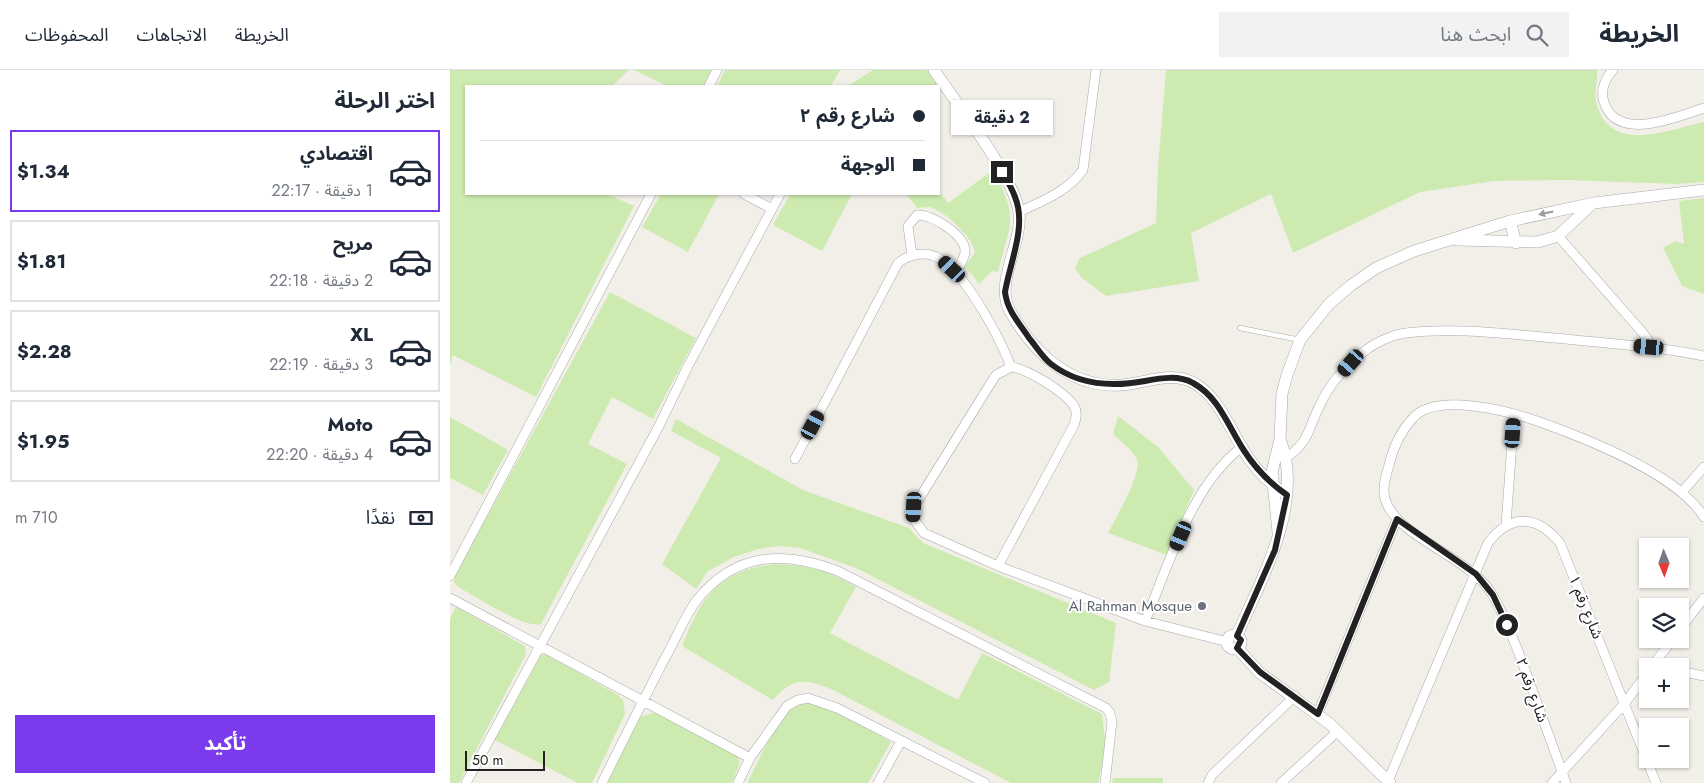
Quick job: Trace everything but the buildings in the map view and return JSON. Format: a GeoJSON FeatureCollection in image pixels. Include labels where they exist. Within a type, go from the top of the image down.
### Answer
{"type":"FeatureCollection","features":[{"type":"Feature","properties":{"kind":"street"},"geometry":{"type":"LineString","coordinates":[[710,85],[718,70]]}},
{"type":"Feature","properties":{"kind":"street"},"geometry":{"type":"LineString","coordinates":[[934,70],[1002,172],[1016,198],[1019,212],[1019,228],[1005,292],[1006,302],[1010,312],[1050,363],[1081,379],[1103,384],[1119,385],[1172,378],[1194,383],[1216,403],[1242,448],[1259,472],[1272,485],[1287,495]]}},
{"type":"Feature","properties":{"kind":"street"},"geometry":{"type":"LineString","coordinates":[[1019,212],[1058,193],[1075,181],[1083,170],[1096,70]]}},
{"type":"Feature","properties":{"kind":"street"},"geometry":{"type":"LineString","coordinates":[[1613,70],[1608,75],[1603,87],[1602,99],[1607,111],[1616,120],[1639,125],[1672,118],[1704,108]]}},
{"type":"Feature","properties":{"kind":"street"},"geometry":{"type":"LineString","coordinates":[[1278,532],[1272,485],[1272,466],[1280,439],[1282,394],[1300,340],[1329,304],[1350,286],[1376,268],[1414,251],[1510,221],[1594,203],[1704,190]]}},
{"type":"Feature","properties":{"kind":"street"},"geometry":{"type":"LineString","coordinates":[[450,576],[650,195]]}},
{"type":"Feature","properties":{"kind":"street"},"geometry":{"type":"LineString","coordinates":[[746,195],[772,209]]}},
{"type":"Feature","properties":{"kind":"street"},"geometry":{"type":"LineString","coordinates":[[466,783],[779,195]]}},
{"type":"Feature","properties":{"kind":"street"},"geometry":{"type":"LineString","coordinates":[[1449,240],[1538,242],[1558,236],[1594,203]]}},
{"type":"Feature","properties":{"kind":"street"},"geometry":{"type":"LineString","coordinates":[[912,255],[908,226],[917,215],[933,218],[943,224],[954,235],[965,250],[963,260],[955,273]]}},
{"type":"Feature","properties":{"kind":"street"},"geometry":{"type":"LineString","coordinates":[[1510,221],[1516,243]]}},
{"type":"Feature","properties":{"kind":"street"},"geometry":{"type":"LineString","coordinates":[[1558,236],[1642,332],[1649,347]]}},
{"type":"Feature","properties":{"kind":"street"},"geometry":{"type":"LineString","coordinates":[[795,459],[898,263],[912,255],[931,255],[940,259],[955,273],[998,337],[1011,367]]}},
{"type":"Feature","properties":{"kind":"street"},"geometry":{"type":"LineString","coordinates":[[1286,458],[1298,450],[1306,440],[1319,406],[1332,384],[1363,352],[1388,338],[1405,333],[1468,331],[1649,347],[1704,356]]}},
{"type":"Feature","properties":{"kind":"street"},"geometry":{"type":"LineString","coordinates":[[998,566],[1074,425],[1076,414],[1073,405],[1063,395],[1023,370],[1011,367],[1002,370],[986,389],[914,507],[913,518],[924,533],[998,566],[1145,622],[1234,642],[1260,672],[1295,696],[1338,731],[1389,782],[1488,543],[1506,525],[1514,415]]}},
{"type":"Feature","properties":{"kind":"street"},"geometry":{"type":"LineString","coordinates":[[1318,714],[1397,519],[1385,500],[1384,480],[1394,447],[1415,416],[1426,409],[1456,404],[1536,421],[1616,455],[1660,477],[1682,492],[1697,506],[1704,517]]}},
{"type":"Feature","properties":{"kind":"street"},"geometry":{"type":"LineString","coordinates":[[1234,642],[1275,550],[1287,495],[1286,458],[1280,439]]}},
{"type":"Feature","properties":{"kind":"street"},"geometry":{"type":"LineString","coordinates":[[1145,622],[1188,519],[1204,490],[1226,459],[1242,448]]}},
{"type":"Feature","properties":{"kind":"street"},"geometry":{"type":"LineString","coordinates":[[1682,492],[1704,467]]}},
{"type":"Feature","properties":{"kind":"street","name":"شارع رقم ٢"},"geometry":{"type":"LineString","coordinates":[[1397,519],[1476,574],[1493,595],[1507,625],[1566,783]]}},
{"type":"Feature","properties":{"kind":"street","name":"شارع رقم ١"},"geometry":{"type":"LineString","coordinates":[[1506,525],[1519,521],[1536,523],[1553,535],[1560,543],[1656,783]]}},
{"type":"Feature","properties":{"kind":"street"},"geometry":{"type":"LineString","coordinates":[[602,783],[642,701],[696,601],[721,576],[748,563],[779,557],[795,558],[838,571],[1106,708],[1110,713],[1112,722],[1105,783]]}},
{"type":"Feature","properties":{"kind":"street"},"geometry":{"type":"LineString","coordinates":[[450,598],[750,758]]}},
{"type":"Feature","properties":{"kind":"street"},"geometry":{"type":"LineString","coordinates":[[1689,617],[1704,598]]}},
{"type":"Feature","properties":{"kind":"street"},"geometry":{"type":"LineString","coordinates":[[1658,658],[1666,648]]}},
{"type":"Feature","properties":{"kind":"street"},"geometry":{"type":"LineString","coordinates":[[1689,673],[1704,676]]}},
{"type":"Feature","properties":{"kind":"street"},"geometry":{"type":"LineString","coordinates":[[1552,783],[1625,703],[1639,684]]}},
{"type":"Feature","properties":{"kind":"street"},"geometry":{"type":"LineString","coordinates":[[1208,783],[1212,775],[1295,696]]}},
{"type":"Feature","properties":{"kind":"street"},"geometry":{"type":"LineString","coordinates":[[738,783],[750,758],[787,706],[798,700],[808,698],[838,708],[985,783]]}},
{"type":"Feature","properties":{"kind":"street"},"geometry":{"type":"LineString","coordinates":[[1281,783],[1338,731]]}},
{"type":"Feature","properties":{"kind":"street"},"geometry":{"type":"LineString","coordinates":[[878,783],[901,741]]}},
{"type":"Feature","properties":{"kind":"lane"},"geometry":{"type":"LineString","coordinates":[[1240,328],[1300,340]]}},
{"type":"Feature","properties":{"kind":"green space"},"geometry":{"type":"Polygon","coordinates":[[[450,70],[629,70],[613,85],[465,85],[465,195],[609,195],[634,206],[536,397],[453,355],[450,366],[450,70]]]}},
{"type":"Feature","properties":{"kind":"green space"},"geometry":{"type":"Polygon","coordinates":[[[634,70],[712,70],[704,85],[665,85],[634,70]]]}},
{"type":"Feature","properties":{"kind":"green space"},"geometry":{"type":"Polygon","coordinates":[[[725,70],[840,70],[832,85],[718,85],[725,70]]]}},
{"type":"Feature","properties":{"kind":"green space"},"geometry":{"type":"Polygon","coordinates":[[[873,70],[927,70],[937,85],[850,85],[873,70]]]}},
{"type":"Feature","properties":{"kind":"green space"},"geometry":{"type":"Polygon","coordinates":[[[1166,70],[1597,70],[1596,101],[1603,118],[1613,129],[1626,134],[1641,135],[1673,130],[1704,122],[1704,182],[1678,184],[1566,180],[1494,181],[1420,192],[1293,253],[1271,194],[1191,233],[1199,281],[1106,296],[1082,278],[1075,268],[1080,258],[1156,223],[1158,168],[1166,70]]]}},
{"type":"Feature","properties":{"kind":"green space"},"geometry":{"type":"Polygon","coordinates":[[[993,170],[1007,200],[1010,211],[1009,231],[998,272],[992,271],[979,284],[965,266],[975,253],[964,232],[949,218],[935,209],[929,207],[917,208],[907,195],[940,195],[940,192],[948,203],[993,170]]]}},
{"type":"Feature","properties":{"kind":"green space"},"geometry":{"type":"Polygon","coordinates":[[[660,195],[718,195],[688,252],[642,227],[660,195]]]}},
{"type":"Feature","properties":{"kind":"green space"},"geometry":{"type":"Polygon","coordinates":[[[789,195],[851,195],[822,251],[773,225],[789,195]]]}},
{"type":"Feature","properties":{"kind":"green space"},"geometry":{"type":"Polygon","coordinates":[[[1704,198],[1704,294],[1682,286],[1663,248],[1675,241],[1684,244],[1679,201],[1704,198]]]}},
{"type":"Feature","properties":{"kind":"green space"},"geometry":{"type":"Polygon","coordinates":[[[610,292],[696,338],[653,419],[612,397],[588,444],[627,464],[541,624],[524,622],[458,587],[454,582],[455,575],[610,292]]]}},
{"type":"Feature","properties":{"kind":"green space"},"geometry":{"type":"Polygon","coordinates":[[[1118,416],[1158,447],[1194,490],[1167,555],[1108,533],[1132,486],[1137,467],[1137,460],[1132,452],[1113,434],[1118,416]]]}},
{"type":"Feature","properties":{"kind":"green space"},"geometry":{"type":"Polygon","coordinates":[[[450,417],[508,450],[483,495],[450,478],[450,417]]]}},
{"type":"Feature","properties":{"kind":"green space"},"geometry":{"type":"Polygon","coordinates":[[[676,419],[803,490],[909,528],[923,543],[1116,623],[1109,682],[1094,690],[856,568],[800,548],[779,546],[758,549],[734,557],[708,571],[696,589],[662,564],[721,458],[671,431],[676,419]]]}},
{"type":"Feature","properties":{"kind":"green space"},"geometry":{"type":"Polygon","coordinates":[[[775,564],[818,569],[856,587],[830,633],[958,700],[982,653],[1102,714],[1106,747],[1098,783],[1011,783],[833,690],[808,682],[794,683],[780,692],[773,700],[682,646],[703,603],[719,585],[745,570],[775,564]]]}},
{"type":"Feature","properties":{"kind":"green space"},"geometry":{"type":"Polygon","coordinates":[[[456,607],[525,646],[526,654],[459,783],[450,783],[450,619],[456,607]]]}},
{"type":"Feature","properties":{"kind":"green space"},"geometry":{"type":"Polygon","coordinates":[[[546,654],[618,695],[623,700],[625,714],[592,783],[578,783],[495,740],[541,655],[546,654]]]}},
{"type":"Feature","properties":{"kind":"green space"},"geometry":{"type":"Polygon","coordinates":[[[807,702],[838,712],[891,742],[868,783],[747,783],[779,723],[797,706],[807,702]]]}},
{"type":"Feature","properties":{"kind":"green space"},"geometry":{"type":"Polygon","coordinates":[[[653,713],[665,716],[737,754],[740,763],[732,783],[607,783],[639,717],[653,713]]]}},
{"type":"Feature","properties":{"kind":"green space"},"geometry":{"type":"Polygon","coordinates":[[[1113,778],[1163,778],[1163,783],[1112,783],[1113,778]]]}},
{"type":"Feature","properties":{"kind":"place","name":"Al Rahman Mosque"},"geometry":{"type":"Point","coordinates":[1202,606]}},
{"type":"Feature","properties":{"kind":"route"},"geometry":{"type":"LineString","coordinates":[[1002,172],[1016,198],[1019,212],[1019,228],[1005,292],[1006,302],[1010,312],[1040,352],[1050,363],[1064,372],[1081,379],[1103,384],[1119,385],[1172,378],[1182,378],[1194,383],[1216,403],[1242,448],[1259,472],[1272,485],[1287,495],[1275,550],[1237,636],[1241,640],[1237,648],[1260,672],[1318,714],[1397,519],[1476,574],[1493,595],[1507,625]]}}]}
